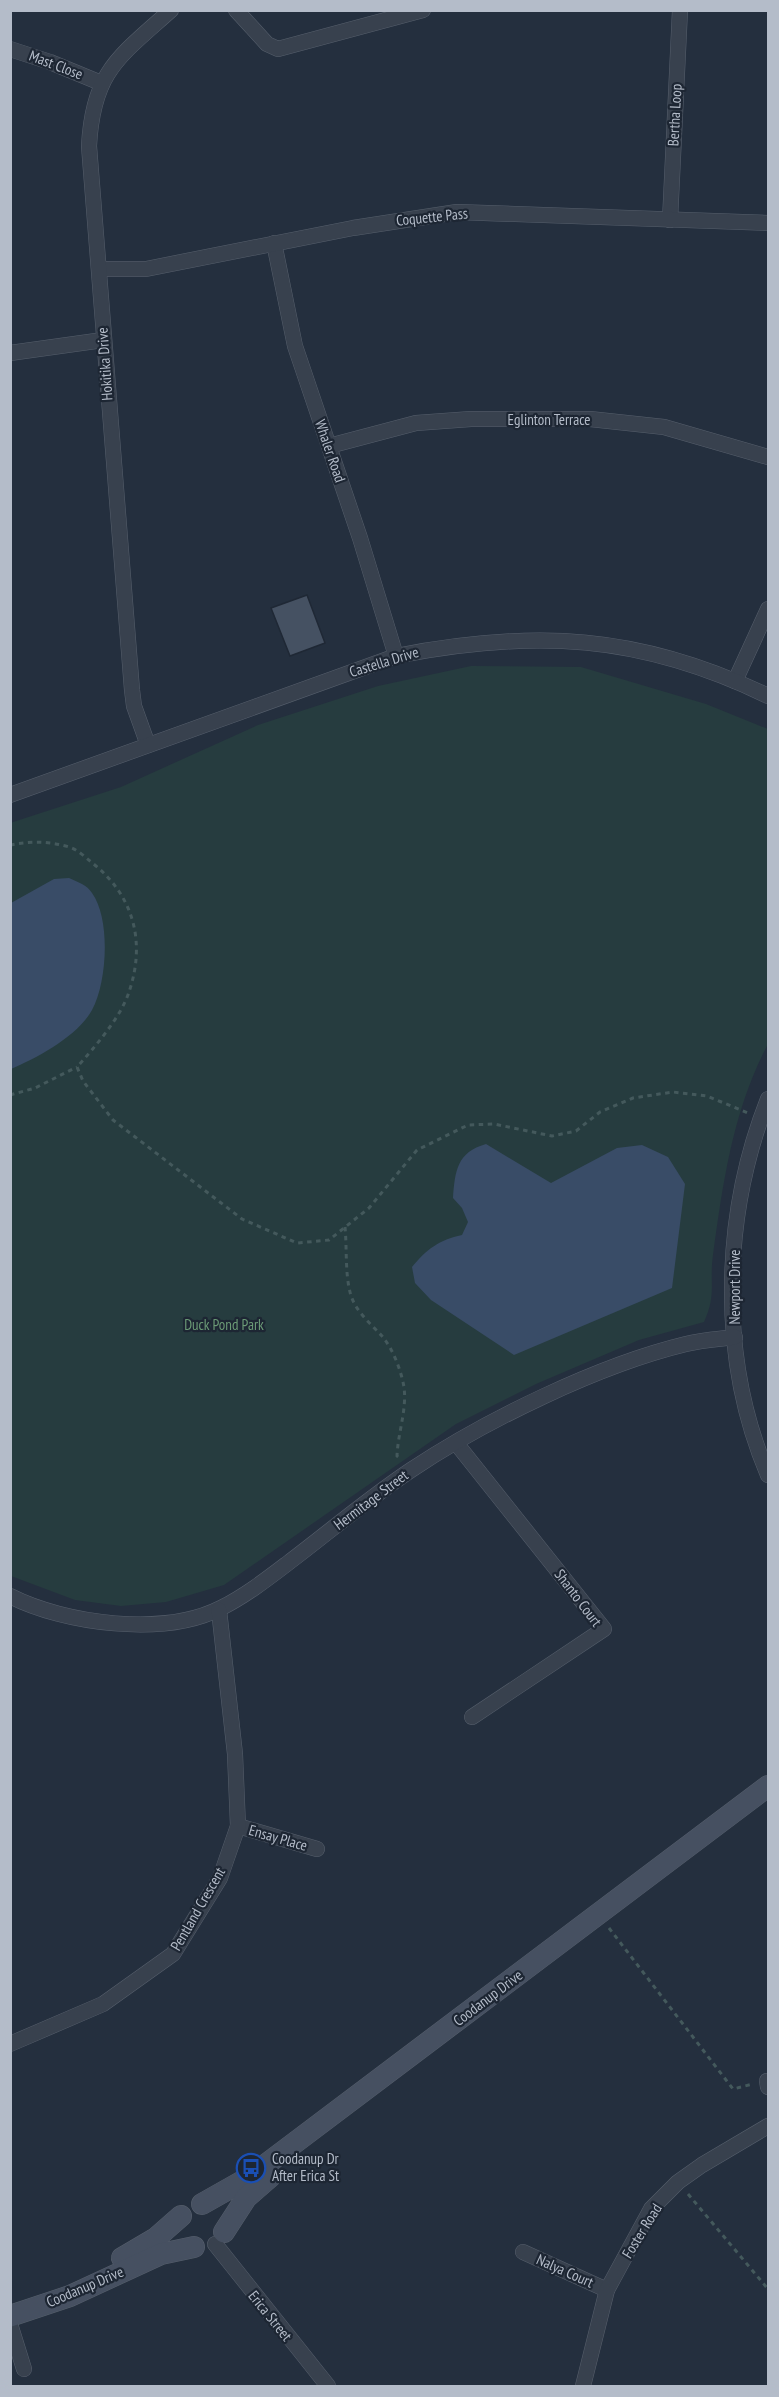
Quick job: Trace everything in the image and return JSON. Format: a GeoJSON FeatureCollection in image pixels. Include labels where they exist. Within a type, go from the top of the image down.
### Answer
{"type":"FeatureCollection","features":[{"type":"Feature","properties":{"kind":"main road","name":"Coodanup Drive"},"geometry":{"type":"LineString","coordinates":[[202,2204],[248,2178],[768,1786]]}},
{"type":"Feature","properties":{"kind":"main road","name":"Coodanup Drive"},"geometry":{"type":"LineString","coordinates":[[219,2238],[246,2198],[260,2185],[768,1801]]}},
{"type":"Feature","properties":{"kind":"main road"},"geometry":{"type":"LineString","coordinates":[[202,2204],[219,2211],[223,2218],[219,2238],[201,2249],[187,2244],[180,2231],[181,2216],[192,2206],[202,2204]]}},
{"type":"Feature","properties":{"kind":"main road","name":"Coodanup Drive"},"geometry":{"type":"LineString","coordinates":[[10,2304],[97,2271],[133,2253],[156,2238],[181,2216]]}},
{"type":"Feature","properties":{"kind":"main road","name":"Coodanup Drive"},"geometry":{"type":"LineString","coordinates":[[10,2316],[70,2296],[161,2254],[194,2247]]}},
{"type":"Feature","properties":{"kind":"street","name":"Hokitika Drive"},"geometry":{"type":"LineString","coordinates":[[148,745],[134,706],[132,690],[89,146],[93,103],[101,83],[114,62],[171,10]]}},
{"type":"Feature","properties":{"kind":"street"},"geometry":{"type":"LineString","coordinates":[[236,10],[267,44],[278,50],[423,10]]}},
{"type":"Feature","properties":{"kind":"street","name":"Bertha Loop"},"geometry":{"type":"LineString","coordinates":[[670,220],[680,10]]}},
{"type":"Feature","properties":{"kind":"street","name":"Mast Close"},"geometry":{"type":"LineString","coordinates":[[10,49],[51,62],[101,83]]}},
{"type":"Feature","properties":{"kind":"street","name":"Coquette Pass"},"geometry":{"type":"LineString","coordinates":[[100,269],[146,269],[364,226],[457,213],[768,223]]}},
{"type":"Feature","properties":{"kind":"street","name":"Whaler Road"},"geometry":{"type":"LineString","coordinates":[[274,243],[295,346],[360,538],[396,656]]}},
{"type":"Feature","properties":{"kind":"street"},"geometry":{"type":"LineString","coordinates":[[10,353],[103,340]]}},
{"type":"Feature","properties":{"kind":"street","name":"Eglinton Terrace"},"geometry":{"type":"LineString","coordinates":[[328,446],[416,423],[471,419],[590,419],[664,426],[768,457]]}},
{"type":"Feature","properties":{"kind":"street"},"geometry":{"type":"LineString","coordinates":[[735,681],[768,609]]}},
{"type":"Feature","properties":{"kind":"street","name":"Castella Drive"},"geometry":{"type":"LineString","coordinates":[[10,795],[396,656],[492,641],[528,638],[580,641],[669,657],[735,681],[768,696]]}},
{"type":"Feature","properties":{"kind":"street","name":"Newport Drive"},"geometry":{"type":"LineString","coordinates":[[768,1099],[757,1128],[738,1209],[733,1264],[735,1337],[743,1393],[768,1475]]}},
{"type":"Feature","properties":{"kind":"street","name":"Hermitage Street"},"geometry":{"type":"LineString","coordinates":[[10,1596],[37,1610],[117,1626],[179,1620],[219,1610],[251,1590],[411,1470],[456,1443],[544,1397],[629,1362],[688,1343],[735,1337]]}},
{"type":"Feature","properties":{"kind":"street","name":"Shanto Court"},"geometry":{"type":"LineString","coordinates":[[456,1443],[604,1629],[472,1717]]}},
{"type":"Feature","properties":{"kind":"street","name":"Pentland Crescent"},"geometry":{"type":"LineString","coordinates":[[10,2044],[103,2004],[173,1954],[220,1878],[238,1826],[235,1754],[219,1610]]}},
{"type":"Feature","properties":{"kind":"street","name":"Ensay Place"},"geometry":{"type":"LineString","coordinates":[[238,1826],[317,1849]]}},
{"type":"Feature","properties":{"kind":"street","name":"Foster Road"},"geometry":{"type":"LineString","coordinates":[[583,2386],[607,2290],[651,2209],[678,2182],[731,2146],[768,2126]]}},
{"type":"Feature","properties":{"kind":"street","name":"Erica Street"},"geometry":{"type":"LineString","coordinates":[[219,2238],[328,2386]]}},
{"type":"Feature","properties":{"kind":"street","name":"Nalya Court"},"geometry":{"type":"LineString","coordinates":[[523,2252],[607,2290]]}},
{"type":"Feature","properties":{"kind":"street"},"geometry":{"type":"LineString","coordinates":[[10,2324],[24,2369]]}},
{"type":"Feature","properties":{"kind":"path"},"geometry":{"type":"LineString","coordinates":[[10,844],[37,841],[72,847],[103,871],[129,904],[138,951],[129,994],[97,1045],[77,1067],[35,1088],[10,1095]]}},
{"type":"Feature","properties":{"kind":"path"},"geometry":{"type":"LineString","coordinates":[[77,1067],[83,1081],[113,1120],[242,1219],[297,1244],[329,1240],[369,1208],[417,1150],[468,1125],[494,1124],[552,1136],[576,1131],[600,1112],[633,1098],[673,1092],[707,1096],[750,1113]]}},
{"type":"Feature","properties":{"kind":"path"},"geometry":{"type":"LineString","coordinates":[[345,1227],[350,1292],[362,1315],[384,1339],[397,1364],[404,1387],[404,1413],[397,1456],[405,1462]]}},
{"type":"Feature","properties":{"kind":"path"},"geometry":{"type":"LineString","coordinates":[[606,1924],[733,2089],[768,2084]]}},
{"type":"Feature","properties":{"kind":"path"},"geometry":{"type":"LineString","coordinates":[[678,2182],[768,2289]]}},
{"type":"Feature","properties":{"kind":"green space","name":"Duck Pond Park"},"geometry":{"type":"Polygon","coordinates":[[[471,666],[581,667],[706,704],[768,729],[768,1044],[746,1095],[731,1147],[713,1255],[712,1296],[704,1322],[639,1340],[536,1384],[456,1424],[224,1585],[166,1602],[121,1606],[75,1600],[11,1576],[10,823],[121,787],[258,725],[378,686],[471,666]]]}},
{"type":"Feature","properties":{"kind":"water"},"geometry":{"type":"Polygon","coordinates":[[[69,878],[90,890],[98,904],[102,918],[104,968],[97,998],[86,1020],[77,1029],[33,1059],[11,1069],[11,903],[54,879],[69,878]]]}},
{"type":"Feature","properties":{"kind":"water"},"geometry":{"type":"Polygon","coordinates":[[[486,1144],[551,1183],[617,1148],[642,1145],[668,1157],[685,1184],[672,1288],[514,1355],[431,1300],[415,1283],[412,1267],[434,1246],[462,1235],[468,1222],[462,1208],[453,1198],[457,1171],[463,1157],[486,1144]]]}},
{"type":"Feature","properties":{"kind":"building"},"geometry":{"type":"Polygon","coordinates":[[[307,595],[325,643],[290,656],[271,608],[307,595]]]}},
{"type":"Feature","properties":{"kind":"place","name":"Coodanup Dr After Erica St"},"geometry":{"type":"Point","coordinates":[251,2168]}}]}
